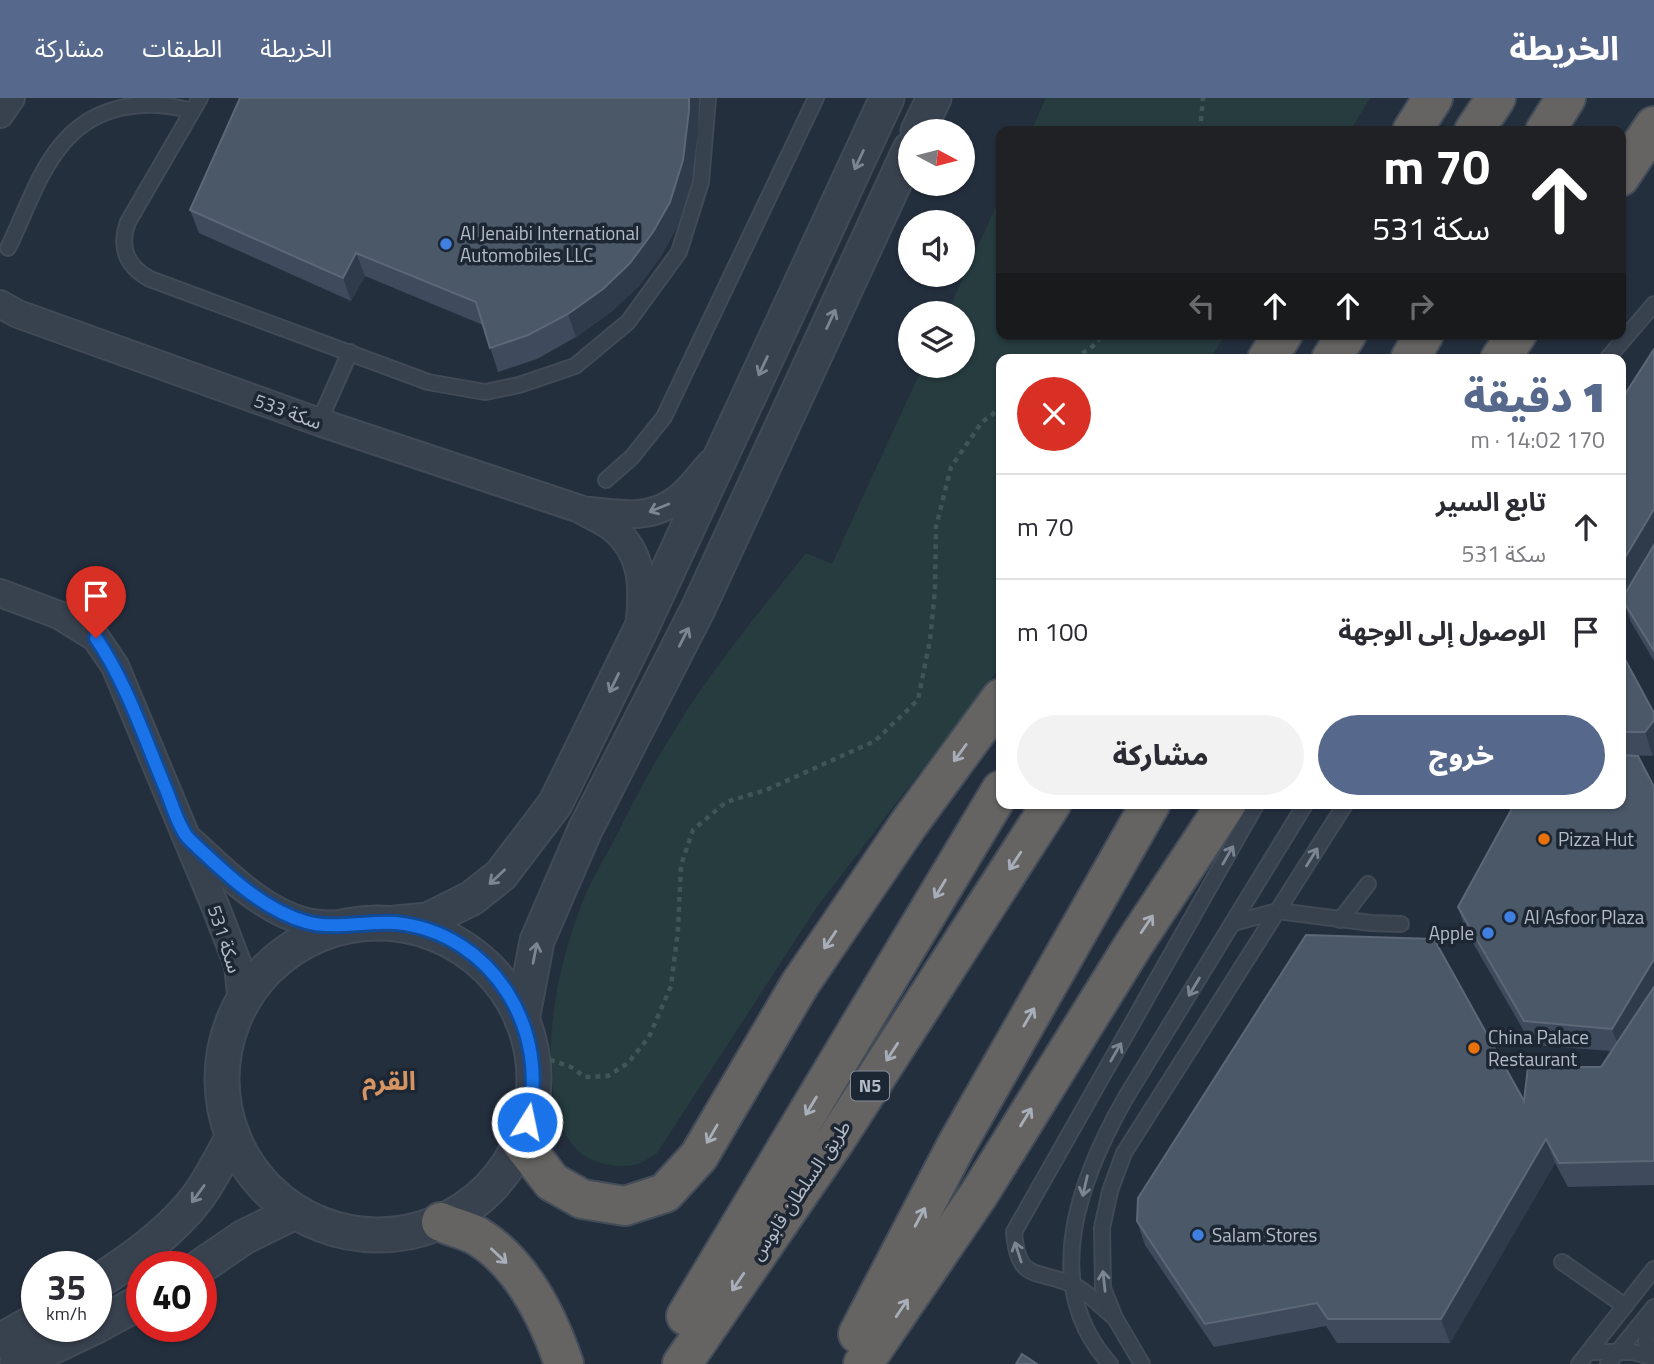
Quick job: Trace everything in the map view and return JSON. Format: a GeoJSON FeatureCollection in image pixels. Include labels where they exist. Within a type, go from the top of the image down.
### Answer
{"type":"FeatureCollection","features":[{"type":"Feature","properties":{"kind":"highway"},"geometry":{"type":"LineString","coordinates":[[1408,126],[1423,98]]}},
{"type":"Feature","properties":{"kind":"highway"},"geometry":{"type":"LineString","coordinates":[[1415,126],[1433,98]]}},
{"type":"Feature","properties":{"kind":"highway"},"geometry":{"type":"LineString","coordinates":[[1477,126],[1496,98]]}},
{"type":"Feature","properties":{"kind":"highway"},"geometry":{"type":"LineString","coordinates":[[1548,126],[1566,98]]}},
{"type":"Feature","properties":{"kind":"highway"},"geometry":{"type":"LineString","coordinates":[[1626,168],[1654,126]]}},
{"type":"Feature","properties":{"kind":"highway"},"geometry":{"type":"LineString","coordinates":[[521,1142],[551,1182],[582,1199],[625,1206],[665,1193],[699,1156],[800,984],[908,825],[996,705]]}},
{"type":"Feature","properties":{"kind":"highway"},"geometry":{"type":"LineString","coordinates":[[657,1364],[996,798]]}},
{"type":"Feature","properties":{"kind":"highway","name":"طريق السلطان قابوس"},"geometry":{"type":"LineString","coordinates":[[682,1364],[837,1138],[1048,809]]}},
{"type":"Feature","properties":{"kind":"highway"},"geometry":{"type":"LineString","coordinates":[[843,1364],[956,1146],[1148,809]]}},
{"type":"Feature","properties":{"kind":"highway"},"geometry":{"type":"LineString","coordinates":[[863,1364],[979,1194],[1134,944],[1223,809]]}},
{"type":"Feature","properties":{"kind":"highway"},"geometry":{"type":"LineString","coordinates":[[441,1222],[476,1236],[502,1257],[541,1308],[564,1364]]}},
{"type":"Feature","properties":{"kind":"street"},"geometry":{"type":"LineString","coordinates":[[0,114],[11,98]]}},
{"type":"Feature","properties":{"kind":"street"},"geometry":{"type":"LineString","coordinates":[[396,923],[428,931],[449,940],[485,965],[507,990],[522,1020],[533,1060],[532,1102],[521,1142],[507,1168],[488,1190],[466,1209],[441,1222],[412,1232],[382,1236],[351,1233],[322,1225],[295,1212],[275,1197],[243,1158],[233,1136],[224,1103],[223,1068],[229,1035],[242,1003],[263,974],[290,950],[321,933],[356,924],[428,920],[472,898],[501,875],[555,804],[639,633],[887,98]]}},
{"type":"Feature","properties":{"kind":"street"},"geometry":{"type":"LineString","coordinates":[[924,119],[934,98]]}},
{"type":"Feature","properties":{"kind":"street"},"geometry":{"type":"LineString","coordinates":[[522,1020],[537,941],[586,830],[698,609],[898,175]]}},
{"type":"Feature","properties":{"kind":"street","name":"سكة 533"},"geometry":{"type":"LineString","coordinates":[[0,304],[18,314],[319,422],[580,509],[631,515],[654,512],[677,500],[726,447]]}},
{"type":"Feature","properties":{"kind":"street","name":"سكة 533"},"geometry":{"type":"LineString","coordinates":[[580,509],[614,529],[631,549],[641,570],[643,592],[639,633]]}},
{"type":"Feature","properties":{"kind":"street","name":"سكة 531"},"geometry":{"type":"LineString","coordinates":[[0,593],[59,615],[96,638],[115,666],[238,965],[242,1003]]}},
{"type":"Feature","properties":{"kind":"street","name":"سكة 531"},"geometry":{"type":"LineString","coordinates":[[186,837],[234,881],[278,911],[308,923],[356,924]]}},
{"type":"Feature","properties":{"kind":"street"},"geometry":{"type":"LineString","coordinates":[[112,1272],[171,1228],[197,1198],[233,1136]]}},
{"type":"Feature","properties":{"kind":"street"},"geometry":{"type":"LineString","coordinates":[[217,1255],[244,1237],[295,1212]]}},
{"type":"Feature","properties":{"kind":"street"},"geometry":{"type":"LineString","coordinates":[[0,1341],[21,1329]]}},
{"type":"Feature","properties":{"kind":"street"},"geometry":{"type":"LineString","coordinates":[[17,1364],[63,1342]]}},
{"type":"Feature","properties":{"kind":"lane"},"geometry":{"type":"LineString","coordinates":[[8,248],[45,172],[64,143],[90,120],[121,106],[196,104],[124,233],[123,244],[131,265],[139,273],[428,382],[485,392],[519,385],[575,366],[628,322],[679,252],[701,182],[708,98]]}},
{"type":"Feature","properties":{"kind":"lane"},"geometry":{"type":"LineString","coordinates":[[606,480],[632,457],[664,417],[816,98]]}},
{"type":"Feature","properties":{"kind":"lane"},"geometry":{"type":"LineString","coordinates":[[1626,337],[1654,304]]}},
{"type":"Feature","properties":{"kind":"lane"},"geometry":{"type":"LineString","coordinates":[[1611,354],[1623,340]]}},
{"type":"Feature","properties":{"kind":"lane"},"geometry":{"type":"LineString","coordinates":[[319,422],[350,352]]}},
{"type":"Feature","properties":{"kind":"lane"},"geometry":{"type":"LineString","coordinates":[[1115,1318],[1072,1284],[1047,1278],[1024,1268],[1016,1252],[1014,1232],[1254,809]]}},
{"type":"Feature","properties":{"kind":"lane"},"geometry":{"type":"LineString","coordinates":[[1110,1364],[1086,1332],[1073,1295],[1071,1252],[1088,1175],[1104,1137],[1302,809]]}},
{"type":"Feature","properties":{"kind":"lane"},"geometry":{"type":"LineString","coordinates":[[1142,1364],[1115,1318],[1103,1288],[1102,1228],[1110,1191],[1125,1153],[1342,809]]}},
{"type":"Feature","properties":{"kind":"lane"},"geometry":{"type":"LineString","coordinates":[[1340,920],[1368,884]]}},
{"type":"Feature","properties":{"kind":"lane"},"geometry":{"type":"LineString","coordinates":[[1233,923],[1278,911],[1340,920],[1401,923]]}},
{"type":"Feature","properties":{"kind":"lane"},"geometry":{"type":"LineString","coordinates":[[1562,1262],[1625,1306]]}},
{"type":"Feature","properties":{"kind":"lane"},"geometry":{"type":"LineString","coordinates":[[1579,1364],[1654,1269]]}},
{"type":"Feature","properties":{"kind":"lane"},"geometry":{"type":"LineString","coordinates":[[1608,1364],[1651,1310]]}},
{"type":"Feature","properties":{"kind":"lane"},"geometry":{"type":"LineString","coordinates":[[1651,1310],[1646,1342],[1653,1358]]}},
{"type":"Feature","properties":{"kind":"lane"},"geometry":{"type":"LineString","coordinates":[[1589,1352],[1633,1352],[1653,1358]]}},
{"type":"Feature","properties":{"kind":"path"},"geometry":{"type":"LineString","coordinates":[[1200,126],[1203,98]]}},
{"type":"Feature","properties":{"kind":"path"},"geometry":{"type":"LineString","coordinates":[[1081,354],[1098,340]]}},
{"type":"Feature","properties":{"kind":"path"},"geometry":{"type":"LineString","coordinates":[[531,1053],[571,1067],[585,1077],[608,1076],[628,1063],[649,1037],[671,986],[678,930],[681,865],[694,830],[726,802],[766,790],[875,741],[918,700],[930,640],[935,590],[936,527],[951,467],[982,422],[996,412]]}},
{"type":"Feature","properties":{"kind":"green space"},"geometry":{"type":"Polygon","coordinates":[[[1046,98],[1370,98],[1353,126],[1033,126],[1046,98]]]}},
{"type":"Feature","properties":{"kind":"green space"},"geometry":{"type":"Polygon","coordinates":[[[996,207],[996,340],[1222,340],[1213,354],[996,354],[996,673],[817,907],[657,1153],[640,1163],[623,1166],[591,1159],[578,1151],[560,1122],[551,1067],[552,1028],[558,988],[567,949],[583,901],[645,780],[722,660],[806,553],[832,564],[917,378],[975,378],[975,301],[953,301],[959,287],[975,287],[975,252],[996,207]]]}},
{"type":"Feature","properties":{"kind":"building","name":"Al Jenaibi International Automobiles LLC"},"geometry":{"type":"Polygon","coordinates":[[[240,98],[689,98],[689,110],[683,160],[670,202],[653,232],[630,263],[603,289],[568,314],[528,335],[490,348],[476,302],[356,253],[343,278],[190,210],[240,98]]]}},
{"type":"Feature","properties":{"kind":"building"},"geometry":{"type":"Polygon","coordinates":[[[1654,349],[1654,509],[1626,556],[1626,393],[1654,349]]]}},
{"type":"Feature","properties":{"kind":"building"},"geometry":{"type":"Polygon","coordinates":[[[1654,545],[1654,651],[1626,606],[1626,592],[1654,545]]]}},
{"type":"Feature","properties":{"kind":"building"},"geometry":{"type":"Polygon","coordinates":[[[1626,661],[1654,713],[1654,720],[1645,732],[1626,732],[1626,661]]]}},
{"type":"Feature","properties":{"kind":"building"},"geometry":{"type":"Polygon","coordinates":[[[1626,755],[1638,756],[1654,787],[1654,959],[1612,1029],[1524,1021],[1458,907],[1512,809],[1626,809],[1626,755]]]}},
{"type":"Feature","properties":{"kind":"building"},"geometry":{"type":"Polygon","coordinates":[[[1306,935],[1434,939],[1524,1101],[1528,1067],[1601,1067],[1654,987],[1654,1160],[1559,1163],[1546,1139],[1441,1319],[1328,1319],[1317,1303],[1205,1324],[1137,1221],[1138,1198],[1306,935]]]}},
{"type":"Feature","properties":{"kind":"building"},"geometry":{"type":"Polygon","coordinates":[[[1022,1354],[1037,1364],[1016,1364],[1022,1354]]]}},
{"type":"Feature","properties":{"kind":"place","name":"Al Jenaibi International Automobiles LLC"},"geometry":{"type":"Point","coordinates":[446,244]}},
{"type":"Feature","properties":{"kind":"place","name":"Pizza Hut"},"geometry":{"type":"Point","coordinates":[1544,839]}},
{"type":"Feature","properties":{"kind":"place","name":"Al Asfoor Plaza"},"geometry":{"type":"Point","coordinates":[1510,917]}},
{"type":"Feature","properties":{"kind":"place","name":"Apple"},"geometry":{"type":"Point","coordinates":[1488,933]}},
{"type":"Feature","properties":{"kind":"place","name":"China Palace Restaurant"},"geometry":{"type":"Point","coordinates":[1474,1048]}},
{"type":"Feature","properties":{"kind":"place","name":"Salam Stores"},"geometry":{"type":"Point","coordinates":[1198,1235]}},
{"type":"Feature","properties":{"kind":"district","name":"القرم"},"geometry":{"type":"Point","coordinates":[389,1081]}},
{"type":"Feature","properties":{"kind":"route"},"geometry":{"type":"LineString","coordinates":[[96,638],[115,666],[186,837],[234,881],[278,911],[308,923],[396,923],[428,931],[458,945],[485,965],[507,990],[522,1020],[533,1060],[532,1102],[527,1122]]}}]}
